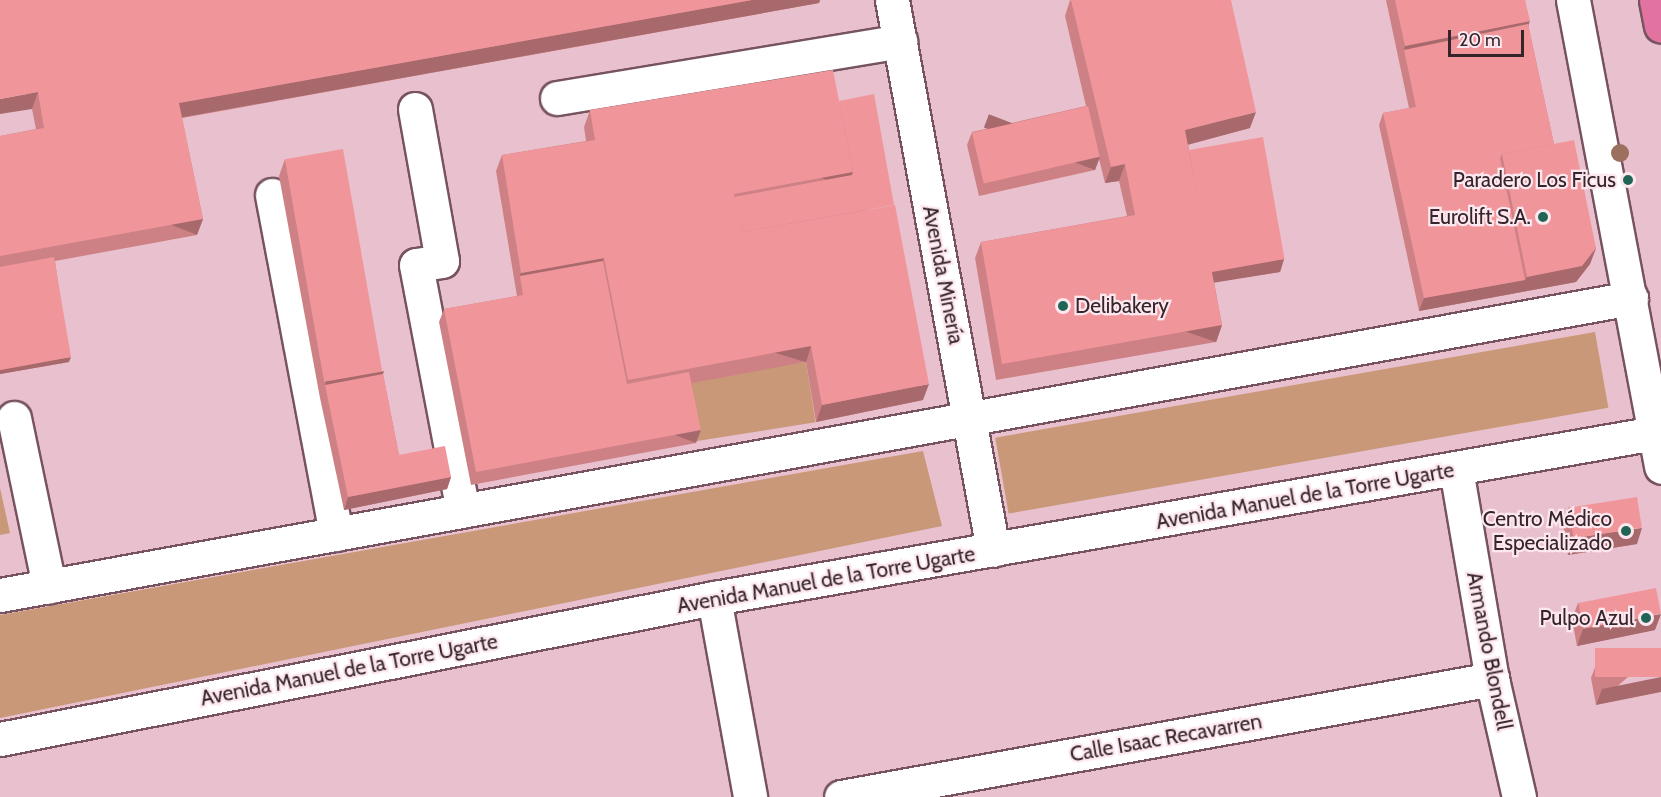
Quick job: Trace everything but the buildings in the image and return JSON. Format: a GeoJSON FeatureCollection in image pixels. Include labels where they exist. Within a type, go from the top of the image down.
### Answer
{"type":"FeatureCollection","features":[{"type":"Feature","properties":{"kind":"highway"},"geometry":{"type":"LineString","coordinates":[[1656,0],[1661,26]]}},
{"type":"Feature","properties":{"kind":"street","name":"Avenida Minería"},"geometry":{"type":"LineString","coordinates":[[892,0],[993,550]]}},
{"type":"Feature","properties":{"kind":"street"},"geometry":{"type":"LineString","coordinates":[[1573,0],[1631,298],[1661,467]]}},
{"type":"Feature","properties":{"kind":"street"},"geometry":{"type":"LineString","coordinates":[[556,98],[900,41]]}},
{"type":"Feature","properties":{"kind":"street"},"geometry":{"type":"LineString","coordinates":[[415,109],[442,261],[416,266],[463,511]]}},
{"type":"Feature","properties":{"kind":"street"},"geometry":{"type":"LineString","coordinates":[[272,195],[336,534]]}},
{"type":"Feature","properties":{"kind":"street"},"geometry":{"type":"LineString","coordinates":[[0,595],[970,421],[1631,298]]}},
{"type":"Feature","properties":{"kind":"street"},"geometry":{"type":"LineString","coordinates":[[14,418],[50,586]]}},
{"type":"Feature","properties":{"kind":"street","name":"Avenida Manuel de la Torre Ugarte"},"geometry":{"type":"LineString","coordinates":[[0,739],[714,598],[1655,433]]}},
{"type":"Feature","properties":{"kind":"street","name":"Armando Blondell"},"geometry":{"type":"LineString","coordinates":[[1456,469],[1492,679],[1519,797]]}},
{"type":"Feature","properties":{"kind":"street"},"geometry":{"type":"LineString","coordinates":[[714,598],[750,797]]}},
{"type":"Feature","properties":{"kind":"street","name":"Calle Isaac Recavarren"},"geometry":{"type":"LineString","coordinates":[[841,797],[1492,679]]}},
{"type":"Feature","properties":{"kind":"shaded area"},"geometry":{"type":"Polygon","coordinates":[[[1595,332],[1608,408],[1009,514],[995,438],[1595,332]]]}},
{"type":"Feature","properties":{"kind":"shaded area"},"geometry":{"type":"Polygon","coordinates":[[[806,362],[816,422],[694,441],[685,381],[806,362]]]}},
{"type":"Feature","properties":{"kind":"shaded area"},"geometry":{"type":"Polygon","coordinates":[[[923,451],[942,526],[0,718],[0,615],[923,451]]]}},
{"type":"Feature","properties":{"kind":"shaded area"},"geometry":{"type":"Polygon","coordinates":[[[0,488],[10,533],[0,535],[0,488]]]}},
{"type":"Feature","properties":{"kind":"place","name":"Paradero Los Ficus"},"geometry":{"type":"Point","coordinates":[1628,180]}},
{"type":"Feature","properties":{"kind":"place","name":"Eurolift S.A."},"geometry":{"type":"Point","coordinates":[1543,217]}},
{"type":"Feature","properties":{"kind":"place","name":"Delibakery"},"geometry":{"type":"Point","coordinates":[1063,306]}},
{"type":"Feature","properties":{"kind":"place","name":"Centro Médico Especializado"},"geometry":{"type":"Point","coordinates":[1626,531]}},
{"type":"Feature","properties":{"kind":"place","name":"Pulpo Azul"},"geometry":{"type":"Point","coordinates":[1646,618]}}]}
